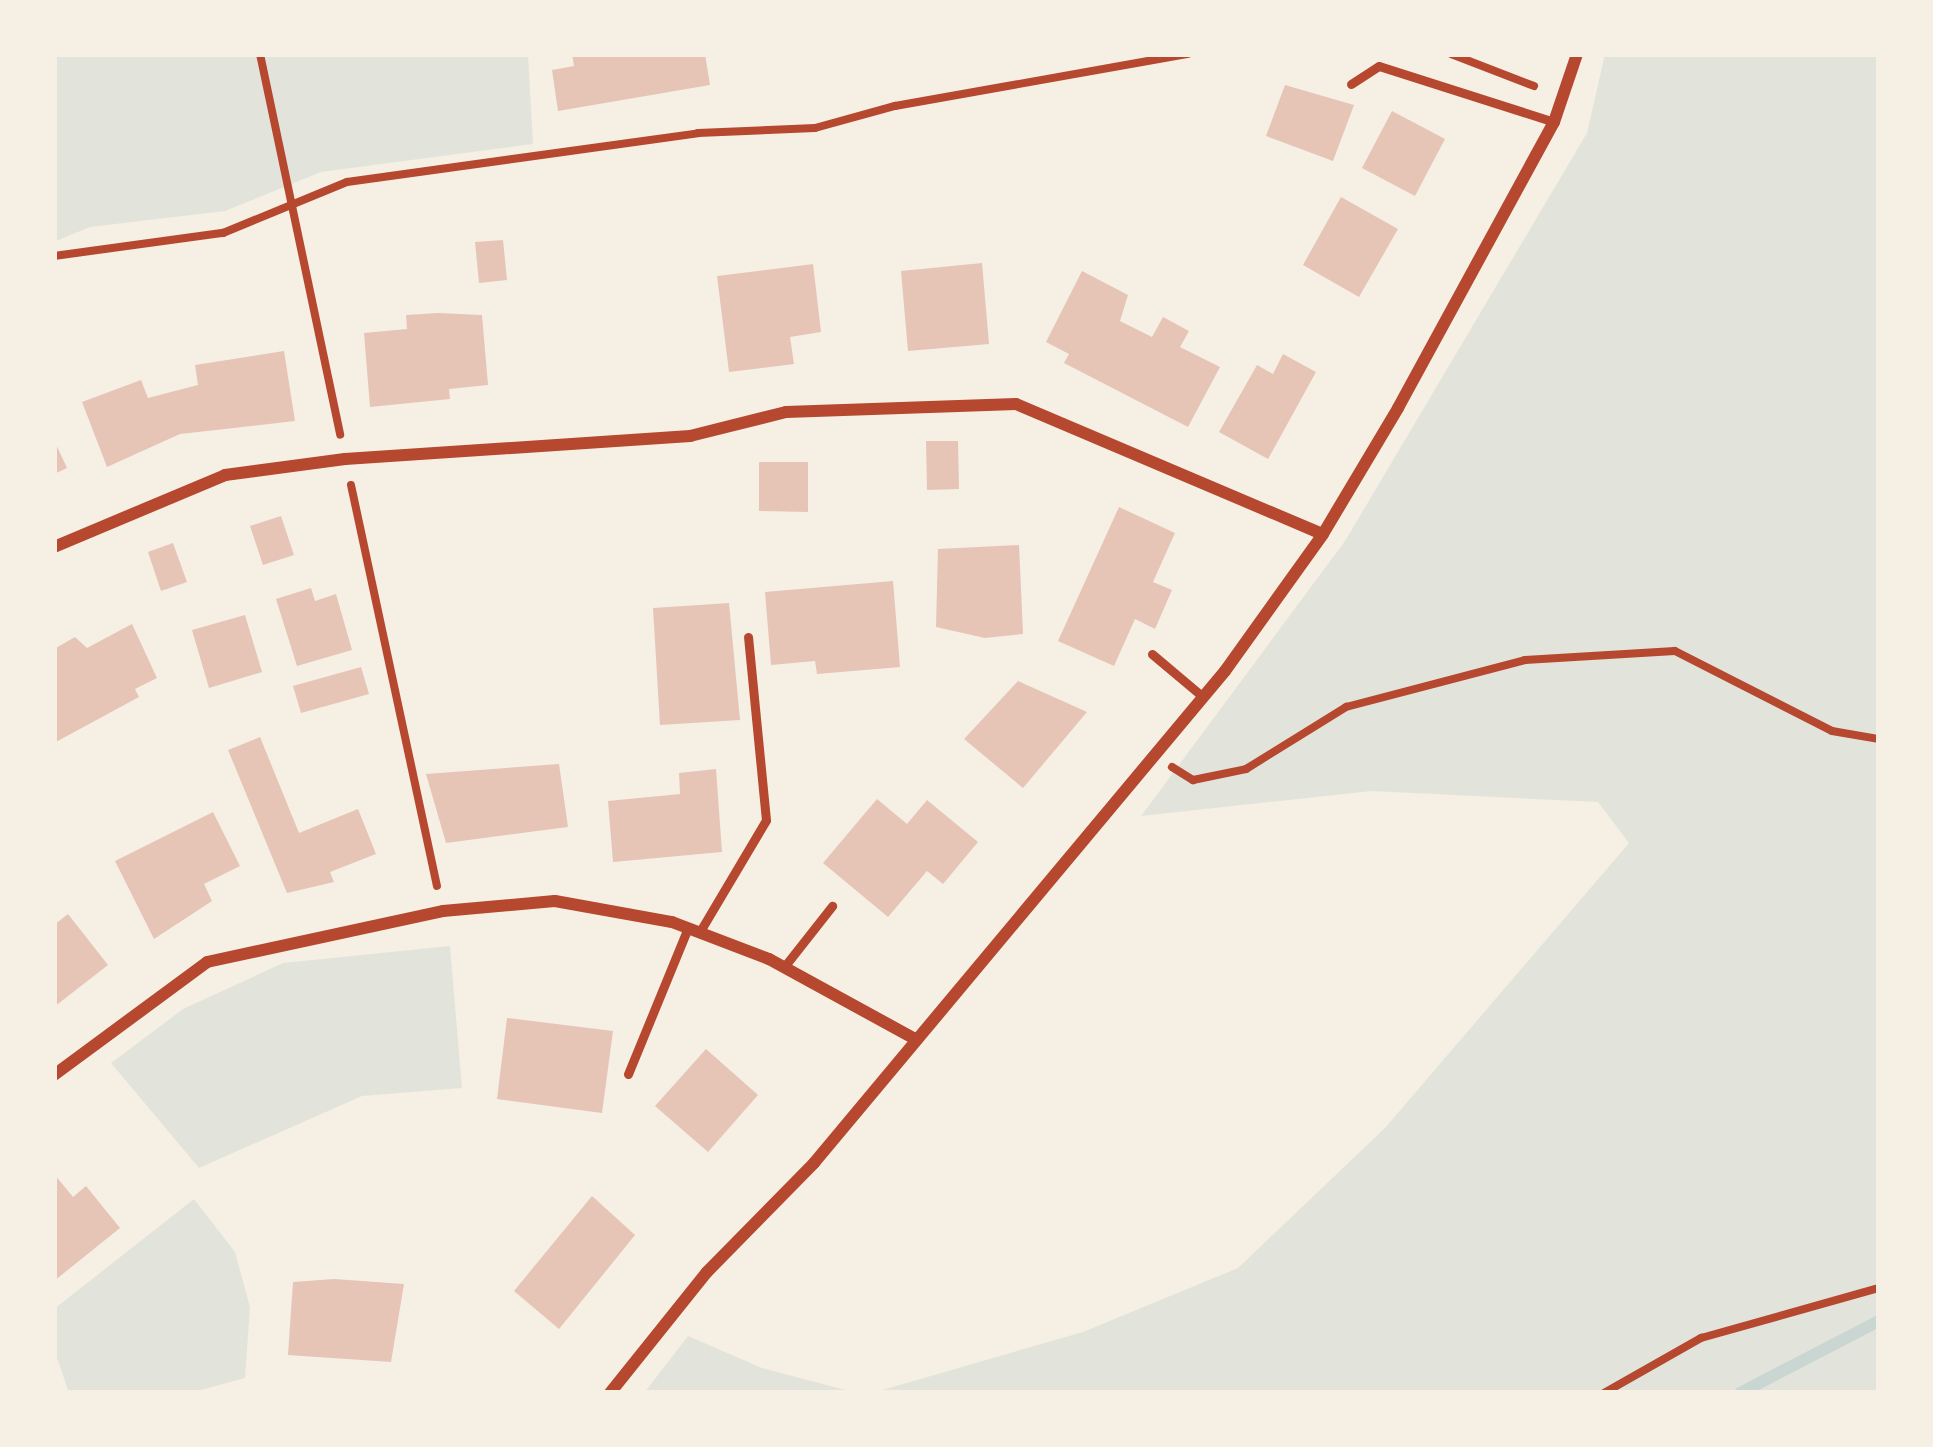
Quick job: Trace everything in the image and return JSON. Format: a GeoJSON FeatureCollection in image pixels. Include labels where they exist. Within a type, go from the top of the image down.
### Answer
{"type":"FeatureCollection","features":[{"type":"Feature","properties":{"kind":"street"},"geometry":{"type":"LineString","coordinates":[[610,1393],[1156,756],[1323,534],[1554,122],[1577,54]]}},
{"type":"Feature","properties":{"kind":"street"},"geometry":{"type":"LineString","coordinates":[[54,547],[224,475],[345,459],[690,436],[786,412],[1016,404],[1323,534]]}},
{"type":"Feature","properties":{"kind":"street"},"geometry":{"type":"LineString","coordinates":[[54,1075],[207,962],[443,911],[554,901],[694,930],[784,967],[915,1039]]}},
{"type":"Feature","properties":{"kind":"lane"},"geometry":{"type":"LineString","coordinates":[[1351,84],[1379,66],[1554,122]]}},
{"type":"Feature","properties":{"kind":"lane"},"geometry":{"type":"LineString","coordinates":[[628,1073],[694,930],[766,820],[748,637]]}},
{"type":"Feature","properties":{"kind":"lane"},"geometry":{"type":"LineString","coordinates":[[1152,654],[1203,698]]}},
{"type":"Feature","properties":{"kind":"lane"},"geometry":{"type":"LineString","coordinates":[[784,967],[832,905]]}},
{"type":"Feature","properties":{"kind":"path"},"geometry":{"type":"LineString","coordinates":[[260,54],[443,911]]}},
{"type":"Feature","properties":{"kind":"path"},"geometry":{"type":"LineString","coordinates":[[54,256],[224,233],[289,202],[347,182],[698,134],[815,128],[895,106],[1188,54]]}},
{"type":"Feature","properties":{"kind":"path"},"geometry":{"type":"LineString","coordinates":[[1451,54],[1565,98]]}},
{"type":"Feature","properties":{"kind":"path"},"geometry":{"type":"LineString","coordinates":[[1156,756],[1192,780],[1246,769],[1346,707],[1526,660],[1675,651],[1832,731],[1879,739]]}},
{"type":"Feature","properties":{"kind":"path"},"geometry":{"type":"LineString","coordinates":[[1604,1393],[1701,1338],[1879,1288]]}},
{"type":"Feature","properties":{"kind":"shaded area"},"geometry":{"type":"Polygon","coordinates":[[[54,54],[528,54],[533,144],[321,172],[225,211],[90,227],[54,242],[54,54]]]}},
{"type":"Feature","properties":{"kind":"shaded area"},"geometry":{"type":"Polygon","coordinates":[[[1605,54],[1879,54],[1879,1393],[872,1393],[1083,1332],[1238,1268],[1385,1128],[1629,843],[1598,802],[1372,791],[1141,816],[1345,541],[1587,133],[1605,54]]]}},
{"type":"Feature","properties":{"kind":"shaded area"},"geometry":{"type":"Polygon","coordinates":[[[450,946],[462,1088],[362,1096],[199,1168],[111,1063],[183,1009],[283,963],[450,946]]]}},
{"type":"Feature","properties":{"kind":"shaded area"},"geometry":{"type":"Polygon","coordinates":[[[194,1199],[235,1252],[250,1307],[245,1378],[190,1393],[69,1393],[54,1349],[54,1309],[194,1199]]]}},
{"type":"Feature","properties":{"kind":"shaded area"},"geometry":{"type":"Polygon","coordinates":[[[688,1336],[762,1368],[857,1393],[644,1393],[688,1336]]]}},
{"type":"Feature","properties":{"kind":"building"},"geometry":{"type":"Polygon","coordinates":[[[572,54],[705,54],[710,85],[558,111],[552,70],[574,66],[572,54]]]}},
{"type":"Feature","properties":{"kind":"building"},"geometry":{"type":"Polygon","coordinates":[[[1285,85],[1354,105],[1333,161],[1266,136],[1285,85]]]}},
{"type":"Feature","properties":{"kind":"building"},"geometry":{"type":"Polygon","coordinates":[[[1392,111],[1445,139],[1415,196],[1362,168],[1392,111]]]}},
{"type":"Feature","properties":{"kind":"building"},"geometry":{"type":"Polygon","coordinates":[[[1341,197],[1398,229],[1359,297],[1303,265],[1341,197]]]}},
{"type":"Feature","properties":{"kind":"building"},"geometry":{"type":"Polygon","coordinates":[[[503,240],[507,280],[479,283],[475,242],[503,240]]]}},
{"type":"Feature","properties":{"kind":"building"},"geometry":{"type":"Polygon","coordinates":[[[982,263],[989,344],[908,351],[901,271],[982,263]]]}},
{"type":"Feature","properties":{"kind":"building"},"geometry":{"type":"Polygon","coordinates":[[[813,264],[821,332],[790,337],[794,364],[729,372],[717,276],[813,264]]]}},
{"type":"Feature","properties":{"kind":"building"},"geometry":{"type":"Polygon","coordinates":[[[1082,271],[1128,295],[1120,321],[1152,337],[1163,317],[1189,331],[1180,347],[1220,367],[1188,427],[1064,363],[1069,354],[1046,342],[1082,271]]]}},
{"type":"Feature","properties":{"kind":"building"},"geometry":{"type":"Polygon","coordinates":[[[406,315],[482,315],[488,385],[449,389],[450,399],[370,407],[364,333],[407,329],[406,315]]]}},
{"type":"Feature","properties":{"kind":"building"},"geometry":{"type":"Polygon","coordinates":[[[284,351],[295,421],[180,434],[107,467],[82,402],[141,380],[148,398],[198,385],[195,365],[284,351]]]}},
{"type":"Feature","properties":{"kind":"building"},"geometry":{"type":"Polygon","coordinates":[[[1283,354],[1316,372],[1268,459],[1219,432],[1257,365],[1273,374],[1283,354]]]}},
{"type":"Feature","properties":{"kind":"building"},"geometry":{"type":"Polygon","coordinates":[[[54,440],[67,468],[54,474],[54,440]]]}},
{"type":"Feature","properties":{"kind":"building"},"geometry":{"type":"Polygon","coordinates":[[[926,441],[958,441],[959,489],[927,490],[926,441]]]}},
{"type":"Feature","properties":{"kind":"building"},"geometry":{"type":"Polygon","coordinates":[[[759,462],[808,462],[808,512],[759,511],[759,462]]]}},
{"type":"Feature","properties":{"kind":"building"},"geometry":{"type":"Polygon","coordinates":[[[1119,507],[1175,533],[1153,582],[1172,590],[1155,629],[1135,619],[1114,666],[1058,641],[1119,507]]]}},
{"type":"Feature","properties":{"kind":"building"},"geometry":{"type":"Polygon","coordinates":[[[281,516],[294,555],[263,565],[250,526],[281,516]]]}},
{"type":"Feature","properties":{"kind":"building"},"geometry":{"type":"Polygon","coordinates":[[[173,543],[187,582],[161,591],[148,552],[173,543]]]}},
{"type":"Feature","properties":{"kind":"building"},"geometry":{"type":"Polygon","coordinates":[[[1019,545],[1023,634],[985,638],[936,627],[938,549],[1019,545]]]}},
{"type":"Feature","properties":{"kind":"building"},"geometry":{"type":"Polygon","coordinates":[[[893,581],[900,667],[817,674],[815,661],[771,665],[765,592],[893,581]]]}},
{"type":"Feature","properties":{"kind":"building"},"geometry":{"type":"Polygon","coordinates":[[[311,588],[315,601],[336,594],[352,650],[297,666],[276,599],[311,588]]]}},
{"type":"Feature","properties":{"kind":"building"},"geometry":{"type":"Polygon","coordinates":[[[729,603],[740,720],[660,725],[653,608],[729,603]]]}},
{"type":"Feature","properties":{"kind":"building"},"geometry":{"type":"Polygon","coordinates":[[[245,615],[262,672],[209,688],[192,630],[245,615]]]}},
{"type":"Feature","properties":{"kind":"building"},"geometry":{"type":"Polygon","coordinates":[[[132,624],[157,678],[135,689],[139,697],[54,743],[54,649],[75,637],[87,648],[132,624]]]}},
{"type":"Feature","properties":{"kind":"building"},"geometry":{"type":"Polygon","coordinates":[[[361,667],[369,694],[301,713],[293,686],[361,667]]]}},
{"type":"Feature","properties":{"kind":"building"},"geometry":{"type":"Polygon","coordinates":[[[1018,681],[1087,712],[1023,788],[964,739],[1018,681]]]}},
{"type":"Feature","properties":{"kind":"building"},"geometry":{"type":"Polygon","coordinates":[[[260,737],[299,833],[358,809],[376,854],[330,872],[334,882],[287,893],[228,750],[260,737]]]}},
{"type":"Feature","properties":{"kind":"building"},"geometry":{"type":"Polygon","coordinates":[[[559,764],[568,827],[446,843],[426,774],[559,764]]]}},
{"type":"Feature","properties":{"kind":"building"},"geometry":{"type":"Polygon","coordinates":[[[716,769],[722,852],[613,862],[608,801],[680,794],[679,773],[716,769]]]}},
{"type":"Feature","properties":{"kind":"building"},"geometry":{"type":"Polygon","coordinates":[[[877,799],[907,824],[927,800],[978,842],[943,884],[927,871],[888,917],[823,863],[877,799]]]}},
{"type":"Feature","properties":{"kind":"building"},"geometry":{"type":"Polygon","coordinates":[[[213,812],[240,866],[204,884],[212,901],[154,939],[115,861],[213,812]]]}},
{"type":"Feature","properties":{"kind":"building"},"geometry":{"type":"Polygon","coordinates":[[[68,914],[108,965],[54,1007],[54,925],[68,914]]]}},
{"type":"Feature","properties":{"kind":"building"},"geometry":{"type":"Polygon","coordinates":[[[507,1018],[613,1031],[602,1113],[497,1099],[507,1018]]]}},
{"type":"Feature","properties":{"kind":"building"},"geometry":{"type":"Polygon","coordinates":[[[706,1049],[758,1095],[708,1152],[655,1106],[706,1049]]]}},
{"type":"Feature","properties":{"kind":"building"},"geometry":{"type":"Polygon","coordinates":[[[54,1174],[73,1197],[86,1186],[120,1228],[54,1281],[54,1174]]]}},
{"type":"Feature","properties":{"kind":"building"},"geometry":{"type":"Polygon","coordinates":[[[592,1196],[635,1235],[559,1329],[514,1291],[592,1196]]]}},
{"type":"Feature","properties":{"kind":"building"},"geometry":{"type":"Polygon","coordinates":[[[334,1279],[404,1284],[391,1362],[288,1355],[293,1282],[334,1279]]]}},
{"type":"Feature","properties":{"kind":"waterway"},"geometry":{"type":"LineString","coordinates":[[1740,1393],[1879,1321]]}}]}
